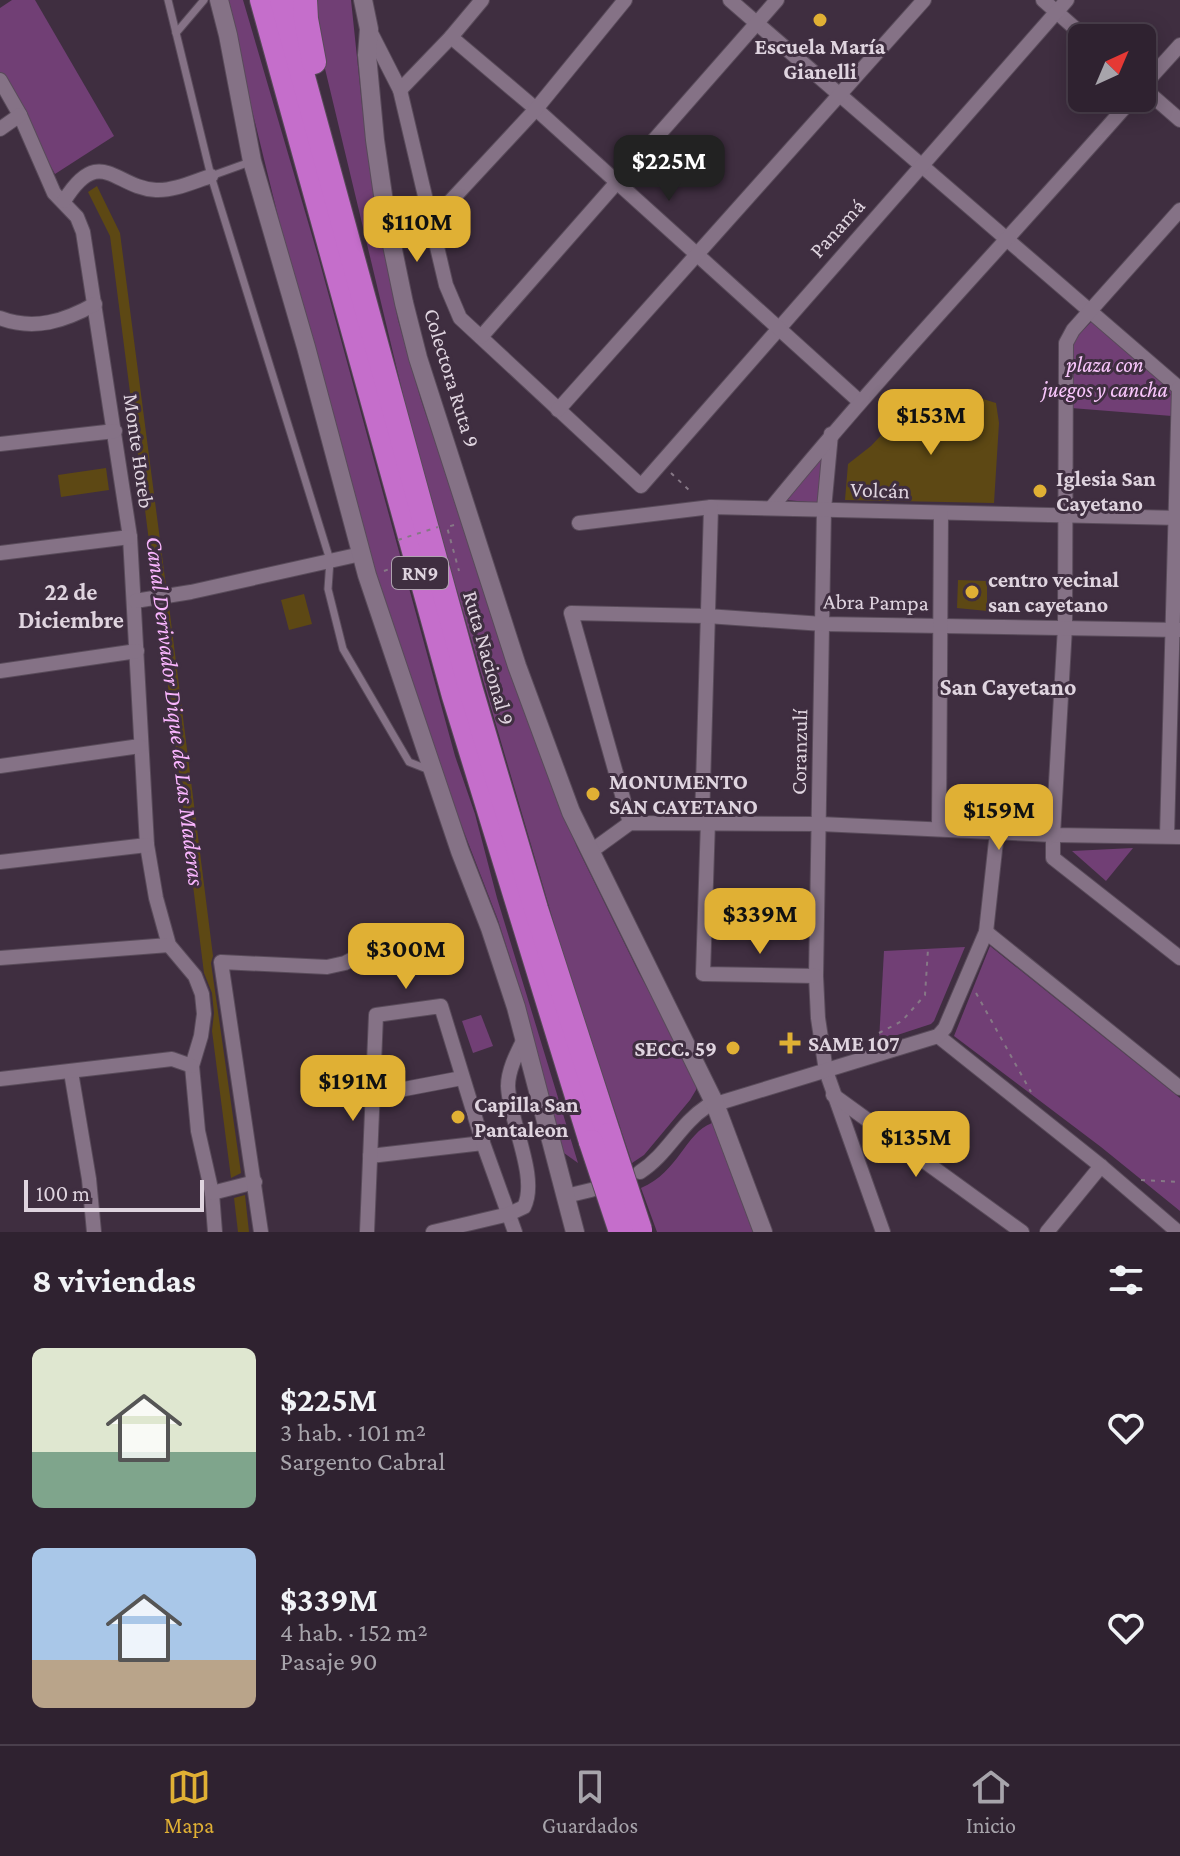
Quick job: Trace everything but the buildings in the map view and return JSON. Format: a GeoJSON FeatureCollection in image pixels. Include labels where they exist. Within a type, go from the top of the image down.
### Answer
{"type":"FeatureCollection","features":[{"type":"Feature","properties":{"kind":"highway"},"geometry":{"type":"LineString","coordinates":[[250,0],[312,216],[331,255]]}},
{"type":"Feature","properties":{"kind":"highway","name":"Ruta Nacional 9"},"geometry":{"type":"LineString","coordinates":[[262,0],[454,696],[600,1138],[634,1231]]}},
{"type":"Feature","properties":{"kind":"highway","name":"Ruta Nacional 9"},"geometry":{"type":"LineString","coordinates":[[282,0],[471,690],[600,1138]]}},
{"type":"Feature","properties":{"kind":"highway"},"geometry":{"type":"LineString","coordinates":[[305,0],[331,151],[340,184],[345,233]]}},
{"type":"Feature","properties":{"kind":"street","name":"Colectora Ruta 9"},"geometry":{"type":"LineString","coordinates":[[363,0],[369,29],[367,55],[386,216],[418,358],[551,765],[590,852],[715,1104]]}},
{"type":"Feature","properties":{"kind":"street"},"geometry":{"type":"LineString","coordinates":[[400,90],[482,0]]}},
{"type":"Feature","properties":{"kind":"street"},"geometry":{"type":"LineString","coordinates":[[432,221],[536,109],[625,0]]}},
{"type":"Feature","properties":{"kind":"street"},"geometry":{"type":"LineString","coordinates":[[590,852],[630,823],[705,821],[939,828],[1053,835],[1174,836],[1180,387],[839,97],[730,0]]}},
{"type":"Feature","properties":{"kind":"street"},"geometry":{"type":"LineString","coordinates":[[481,337],[777,0]]}},
{"type":"Feature","properties":{"kind":"street"},"geometry":{"type":"LineString","coordinates":[[369,29],[400,90],[451,301],[460,318],[558,410],[924,0]]}},
{"type":"Feature","properties":{"kind":"street"},"geometry":{"type":"LineString","coordinates":[[1043,0],[1070,24]]}},
{"type":"Feature","properties":{"kind":"street","name":"Panamá"},"geometry":{"type":"LineString","coordinates":[[558,410],[641,486],[1067,0]]}},
{"type":"Feature","properties":{"kind":"street"},"geometry":{"type":"LineString","coordinates":[[206,1],[228,35],[252,161],[361,554],[460,851],[498,952],[575,1232]]}},
{"type":"Feature","properties":{"kind":"street"},"geometry":{"type":"LineString","coordinates":[[451,37],[617,181],[859,401]]}},
{"type":"Feature","properties":{"kind":"street"},"geometry":{"type":"LineString","coordinates":[[1156,72],[1180,45]]}},
{"type":"Feature","properties":{"kind":"street","name":"Monte Horeb"},"geometry":{"type":"LineString","coordinates":[[0,80],[20,115],[54,193],[77,217],[83,232],[130,537],[147,845],[156,898],[169,945]]}},
{"type":"Feature","properties":{"kind":"street"},"geometry":{"type":"LineString","coordinates":[[1156,99],[1180,120]]}},
{"type":"Feature","properties":{"kind":"street"},"geometry":{"type":"LineString","coordinates":[[772,507],[859,401],[1121,112]]}},
{"type":"Feature","properties":{"kind":"street"},"geometry":{"type":"LineString","coordinates":[[0,129],[20,115]]}},
{"type":"Feature","properties":{"kind":"street"},"geometry":{"type":"LineString","coordinates":[[64,201],[83,178],[99,171],[158,190],[211,176]]}},
{"type":"Feature","properties":{"kind":"street"},"geometry":{"type":"LineString","coordinates":[[1180,210],[1090,311],[1066,343],[1065,627],[1053,835],[1053,858],[1180,958]]}},
{"type":"Feature","properties":{"kind":"street"},"geometry":{"type":"LineString","coordinates":[[0,318],[14,323],[58,322],[95,304]]}},
{"type":"Feature","properties":{"kind":"street"},"geometry":{"type":"LineString","coordinates":[[0,444],[115,431]]}},
{"type":"Feature","properties":{"kind":"street","name":"Coranzulí"},"geometry":{"type":"LineString","coordinates":[[831,434],[824,509],[816,976],[818,1018],[833,1095],[883,1232]]}},
{"type":"Feature","properties":{"kind":"street"},"geometry":{"type":"LineString","coordinates":[[711,507],[703,974],[816,976]]}},
{"type":"Feature","properties":{"kind":"street","name":"Volcán"},"geometry":{"type":"LineString","coordinates":[[579,523],[711,507],[1178,518]]}},
{"type":"Feature","properties":{"kind":"street"},"geometry":{"type":"LineString","coordinates":[[939,828],[941,514]]}},
{"type":"Feature","properties":{"kind":"street"},"geometry":{"type":"LineString","coordinates":[[0,553],[130,537]]}},
{"type":"Feature","properties":{"kind":"street"},"geometry":{"type":"LineString","coordinates":[[135,601],[191,592],[361,554]]}},
{"type":"Feature","properties":{"kind":"street","name":"Abra Pampa"},"geometry":{"type":"LineString","coordinates":[[630,823],[571,613],[707,616],[823,624],[1176,630]]}},
{"type":"Feature","properties":{"kind":"street"},"geometry":{"type":"LineString","coordinates":[[0,671],[137,651]]}},
{"type":"Feature","properties":{"kind":"street"},"geometry":{"type":"LineString","coordinates":[[0,766],[140,746]]}},
{"type":"Feature","properties":{"kind":"street"},"geometry":{"type":"LineString","coordinates":[[640,1172],[660,1157],[697,1113],[715,1104],[938,1036],[945,1028],[986,932],[997,832]]}},
{"type":"Feature","properties":{"kind":"street"},"geometry":{"type":"LineString","coordinates":[[0,862],[147,845]]}},
{"type":"Feature","properties":{"kind":"street"},"geometry":{"type":"LineString","coordinates":[[986,932],[1180,1088]]}},
{"type":"Feature","properties":{"kind":"street"},"geometry":{"type":"LineString","coordinates":[[261,1232],[243,1185],[221,962],[327,967],[345,963],[381,944]]}},
{"type":"Feature","properties":{"kind":"street"},"geometry":{"type":"LineString","coordinates":[[0,958],[169,945],[195,976],[202,994],[203,1025],[192,1066],[198,1131],[212,1193],[215,1232]]}},
{"type":"Feature","properties":{"kind":"street"},"geometry":{"type":"LineString","coordinates":[[367,1232],[376,1015],[441,1006],[483,1143],[515,1232]]}},
{"type":"Feature","properties":{"kind":"street"},"geometry":{"type":"LineString","coordinates":[[938,1036],[1101,1166],[1178,1232]]}},
{"type":"Feature","properties":{"kind":"street"},"geometry":{"type":"LineString","coordinates":[[433,1232],[509,1214],[524,1207],[529,1198],[528,1179],[508,1082],[524,1039]]}},
{"type":"Feature","properties":{"kind":"street"},"geometry":{"type":"LineString","coordinates":[[0,1079],[172,1059],[192,1066]]}},
{"type":"Feature","properties":{"kind":"street"},"geometry":{"type":"LineString","coordinates":[[71,1072],[89,1179],[94,1232]]}},
{"type":"Feature","properties":{"kind":"street"},"geometry":{"type":"LineString","coordinates":[[373,1095],[462,1078]]}},
{"type":"Feature","properties":{"kind":"street"},"geometry":{"type":"LineString","coordinates":[[833,1095],[1022,1232]]}},
{"type":"Feature","properties":{"kind":"street"},"geometry":{"type":"LineString","coordinates":[[715,1104],[763,1232]]}},
{"type":"Feature","properties":{"kind":"street"},"geometry":{"type":"LineString","coordinates":[[370,1156],[483,1143]]}},
{"type":"Feature","properties":{"kind":"street"},"geometry":{"type":"LineString","coordinates":[[1047,1232],[1101,1166]]}},
{"type":"Feature","properties":{"kind":"street"},"geometry":{"type":"LineString","coordinates":[[212,1193],[243,1185]]}},
{"type":"Feature","properties":{"kind":"street"},"geometry":{"type":"LineString","coordinates":[[566,1196],[591,1190]]}},
{"type":"Feature","properties":{"kind":"lane"},"geometry":{"type":"LineString","coordinates":[[168,0],[211,176],[330,560],[328,589],[343,649],[409,762],[434,771]]}},
{"type":"Feature","properties":{"kind":"lane"},"geometry":{"type":"LineString","coordinates":[[176,33],[206,1]]}},
{"type":"Feature","properties":{"kind":"lane"},"geometry":{"type":"LineString","coordinates":[[211,176],[252,161]]}},
{"type":"Feature","properties":{"kind":"path"},"geometry":{"type":"LineString","coordinates":[[660,463],[691,492]]}},
{"type":"Feature","properties":{"kind":"path"},"geometry":{"type":"LineString","coordinates":[[398,540],[438,527]]}},
{"type":"Feature","properties":{"kind":"path"},"geometry":{"type":"LineString","coordinates":[[377,573],[405,563]]}},
{"type":"Feature","properties":{"kind":"path"},"geometry":{"type":"LineString","coordinates":[[879,1033],[902,1021],[925,995],[928,949]]}},
{"type":"Feature","properties":{"kind":"path"},"geometry":{"type":"LineString","coordinates":[[973,988],[1032,1095]]}},
{"type":"Feature","properties":{"kind":"path"},"geometry":{"type":"LineString","coordinates":[[1141,1180],[1180,1182]]}},
{"type":"Feature","properties":{"kind":"green space"},"geometry":{"type":"Polygon","coordinates":[[[12,0],[35,0],[114,136],[55,174],[0,73],[0,8],[12,0]]]}},
{"type":"Feature","properties":{"kind":"green space"},"geometry":{"type":"Polygon","coordinates":[[[225,0],[243,0],[318,256],[455,756],[578,1163],[564,1153],[522,995],[498,920],[413,700],[328,420],[225,0]]]}},
{"type":"Feature","properties":{"kind":"green space"},"geometry":{"type":"Polygon","coordinates":[[[314,0],[351,0],[362,105],[398,320],[421,400],[548,777],[577,847],[696,1084],[690,1100],[644,1155],[632,1163],[564,958],[418,457],[315,27],[314,0]]]}},
{"type":"Feature","properties":{"kind":"green space","name":"plaza con juegos y cancha"},"geometry":{"type":"Polygon","coordinates":[[[1092,321],[1176,390],[1172,416],[1071,408],[1069,345],[1092,321]]]}},
{"type":"Feature","properties":{"kind":"green space"},"geometry":{"type":"Polygon","coordinates":[[[824,455],[819,503],[786,500],[824,455]]]}},
{"type":"Feature","properties":{"kind":"green space"},"geometry":{"type":"Polygon","coordinates":[[[1133,848],[1106,881],[1072,851],[1133,848]]]}},
{"type":"Feature","properties":{"kind":"green space"},"geometry":{"type":"Polygon","coordinates":[[[990,946],[1180,1098],[1180,1211],[954,1036],[990,946]]]}},
{"type":"Feature","properties":{"kind":"green space"},"geometry":{"type":"Polygon","coordinates":[[[965,947],[934,1021],[879,1041],[884,951],[965,947]]]}},
{"type":"Feature","properties":{"kind":"green space"},"geometry":{"type":"Polygon","coordinates":[[[481,1015],[493,1046],[473,1053],[462,1021],[481,1015]]]}},
{"type":"Feature","properties":{"kind":"green space"},"geometry":{"type":"Polygon","coordinates":[[[712,1123],[757,1232],[657,1232],[641,1188],[664,1172],[695,1135],[712,1123]]]}},
{"type":"Feature","properties":{"kind":"place","name":"Escuela María Gianelli"},"geometry":{"type":"Point","coordinates":[820,20]}},
{"type":"Feature","properties":{"kind":"place","name":"Iglesia San Cayetano"},"geometry":{"type":"Point","coordinates":[1040,491]}},
{"type":"Feature","properties":{"kind":"place","name":"centro vecinal san cayetano"},"geometry":{"type":"Point","coordinates":[972,592]}},
{"type":"Feature","properties":{"kind":"place","name":"MONUMENTO SAN CAYETANO"},"geometry":{"type":"Point","coordinates":[593,794]}},
{"type":"Feature","properties":{"kind":"place","name":"SAME 107"},"geometry":{"type":"Point","coordinates":[790,1043]}},
{"type":"Feature","properties":{"kind":"place","name":"SECC. 59"},"geometry":{"type":"Point","coordinates":[733,1048]}},
{"type":"Feature","properties":{"kind":"place","name":"Capilla San Pantaleon"},"geometry":{"type":"Point","coordinates":[458,1117]}},
{"type":"Feature","properties":{"kind":"district","name":"22 de Diciembre"},"geometry":{"type":"Point","coordinates":[71,605]}},
{"type":"Feature","properties":{"kind":"district","name":"San Cayetano"},"geometry":{"type":"Point","coordinates":[1008,686]}},
{"type":"Feature","properties":{"kind":"water label","name":"Canal Derivador Dique de Las Maderas"},"geometry":{"type":"Point","coordinates":[176,711]}}]}
